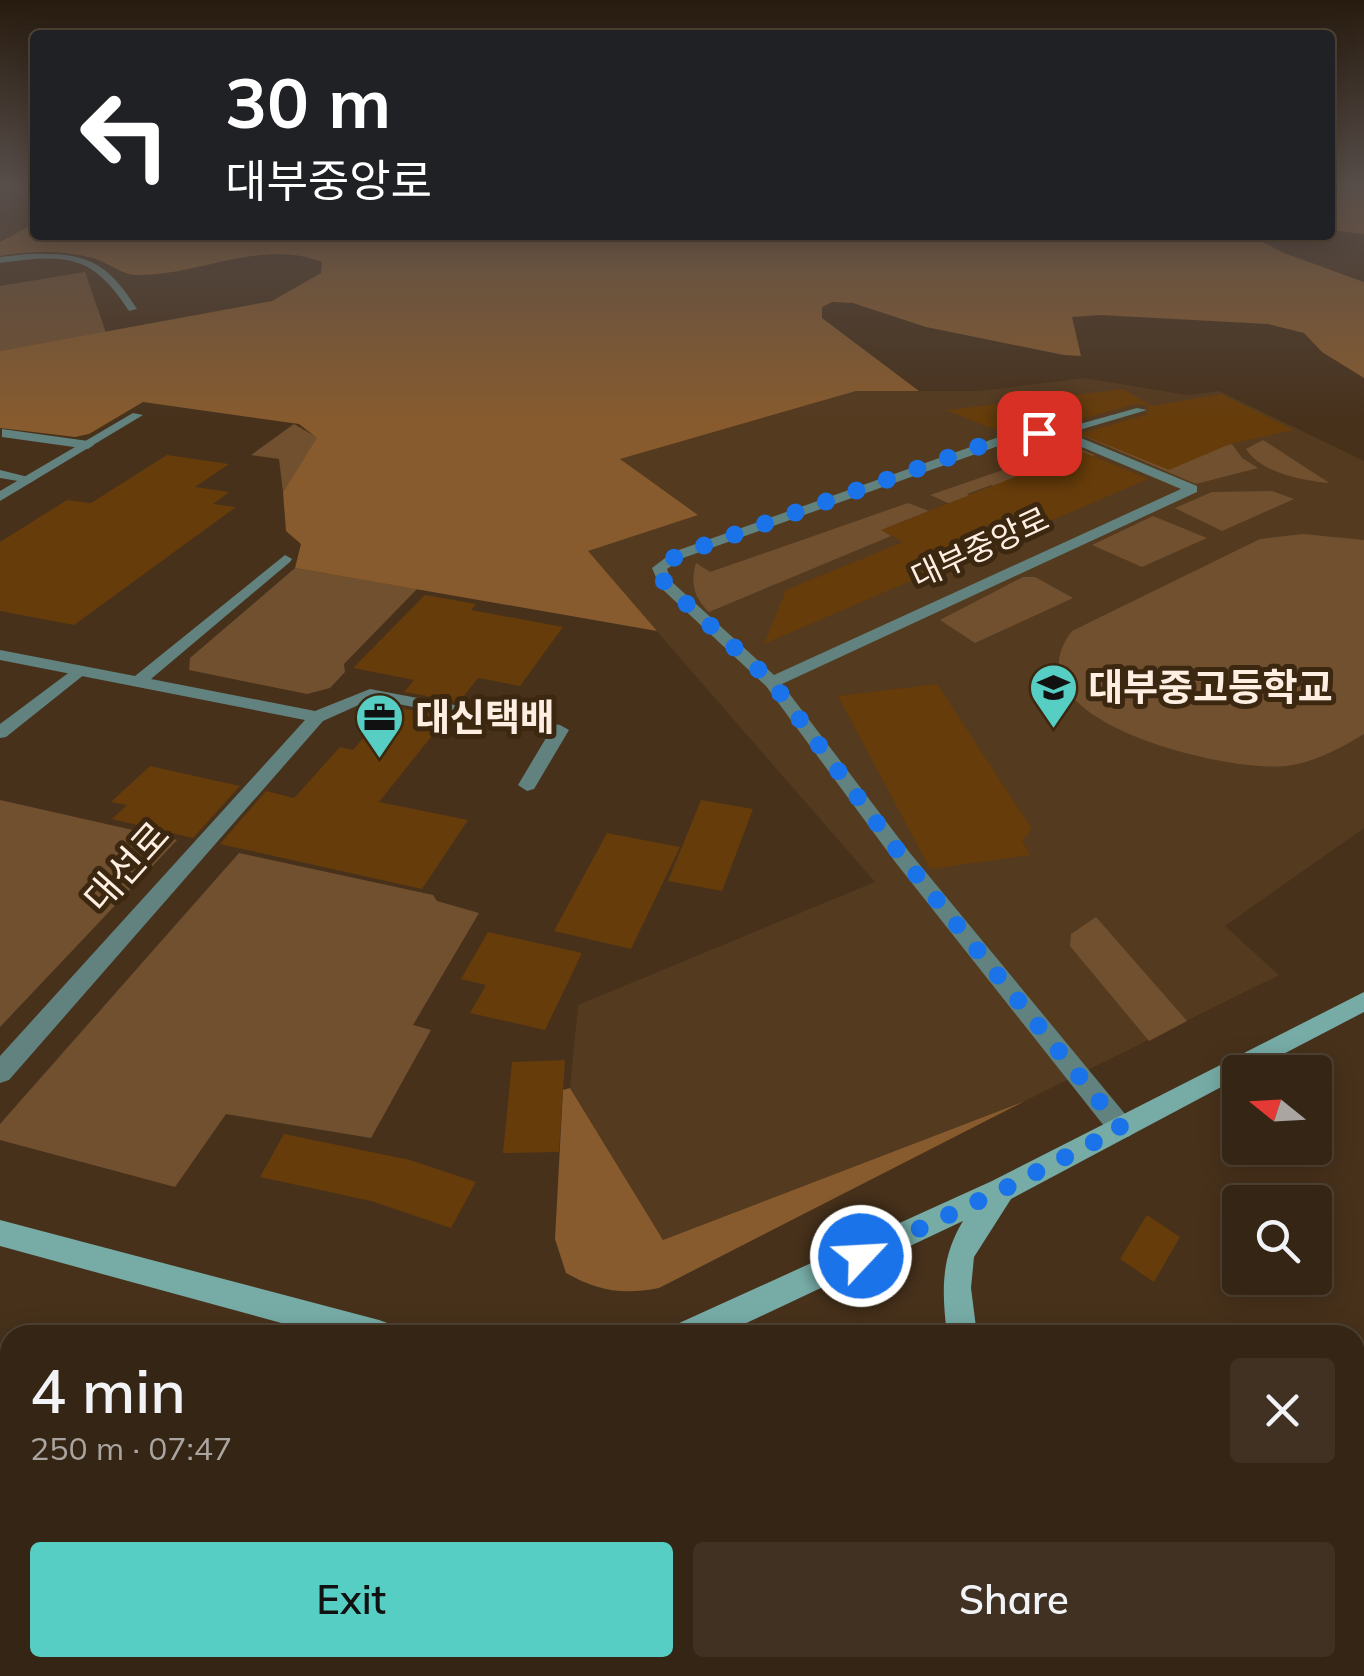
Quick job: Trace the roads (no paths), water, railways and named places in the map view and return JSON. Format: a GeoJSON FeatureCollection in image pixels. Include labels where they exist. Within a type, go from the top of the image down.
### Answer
{"type":"FeatureCollection","features":[{"type":"Feature","properties":{"kind":"street"},"geometry":{"type":"LineString","coordinates":[[86,264],[112,278],[132,309]]}},
{"type":"Feature","properties":{"kind":"street","name":"대부중앙로"},"geometry":{"type":"LineString","coordinates":[[1121,1128],[903,858],[772,682],[665,584],[659,568],[666,562],[1006,437],[1053,434],[1141,410]]}},
{"type":"Feature","properties":{"kind":"street"},"geometry":{"type":"LineString","coordinates":[[0,497],[137,415]]}},
{"type":"Feature","properties":{"kind":"street"},"geometry":{"type":"LineString","coordinates":[[2,433],[88,445]]}},
{"type":"Feature","properties":{"kind":"street","name":"대부중앙로"},"geometry":{"type":"LineString","coordinates":[[772,682],[1192,489],[1078,440],[1053,434]]}},
{"type":"Feature","properties":{"kind":"street"},"geometry":{"type":"LineString","coordinates":[[0,474],[30,479]]}},
{"type":"Feature","properties":{"kind":"street"},"geometry":{"type":"LineString","coordinates":[[138,682],[284,559]]}},
{"type":"Feature","properties":{"kind":"street"},"geometry":{"type":"LineString","coordinates":[[0,655],[316,718]]}},
{"type":"Feature","properties":{"kind":"street"},"geometry":{"type":"LineString","coordinates":[[0,733],[79,670]]}},
{"type":"Feature","properties":{"kind":"street","name":"대선로"},"geometry":{"type":"LineString","coordinates":[[0,1073],[316,718],[370,694],[560,730],[527,785]]}},
{"type":"Feature","properties":{"kind":"street"},"geometry":{"type":"LineString","coordinates":[[710,1325],[1002,1190],[1364,1001]]}},
{"type":"Feature","properties":{"kind":"street"},"geometry":{"type":"LineString","coordinates":[[961,1325],[955,1284],[960,1246],[1002,1190]]}},
{"type":"Feature","properties":{"kind":"street"},"geometry":{"type":"LineString","coordinates":[[0,1233],[342,1325]]}},
{"type":"Feature","properties":{"kind":"place","name":"대부중고등학교"},"geometry":{"type":"Point","coordinates":[1053,730]}},
{"type":"Feature","properties":{"kind":"place","name":"대신택배"},"geometry":{"type":"Point","coordinates":[380,760]}}]}
